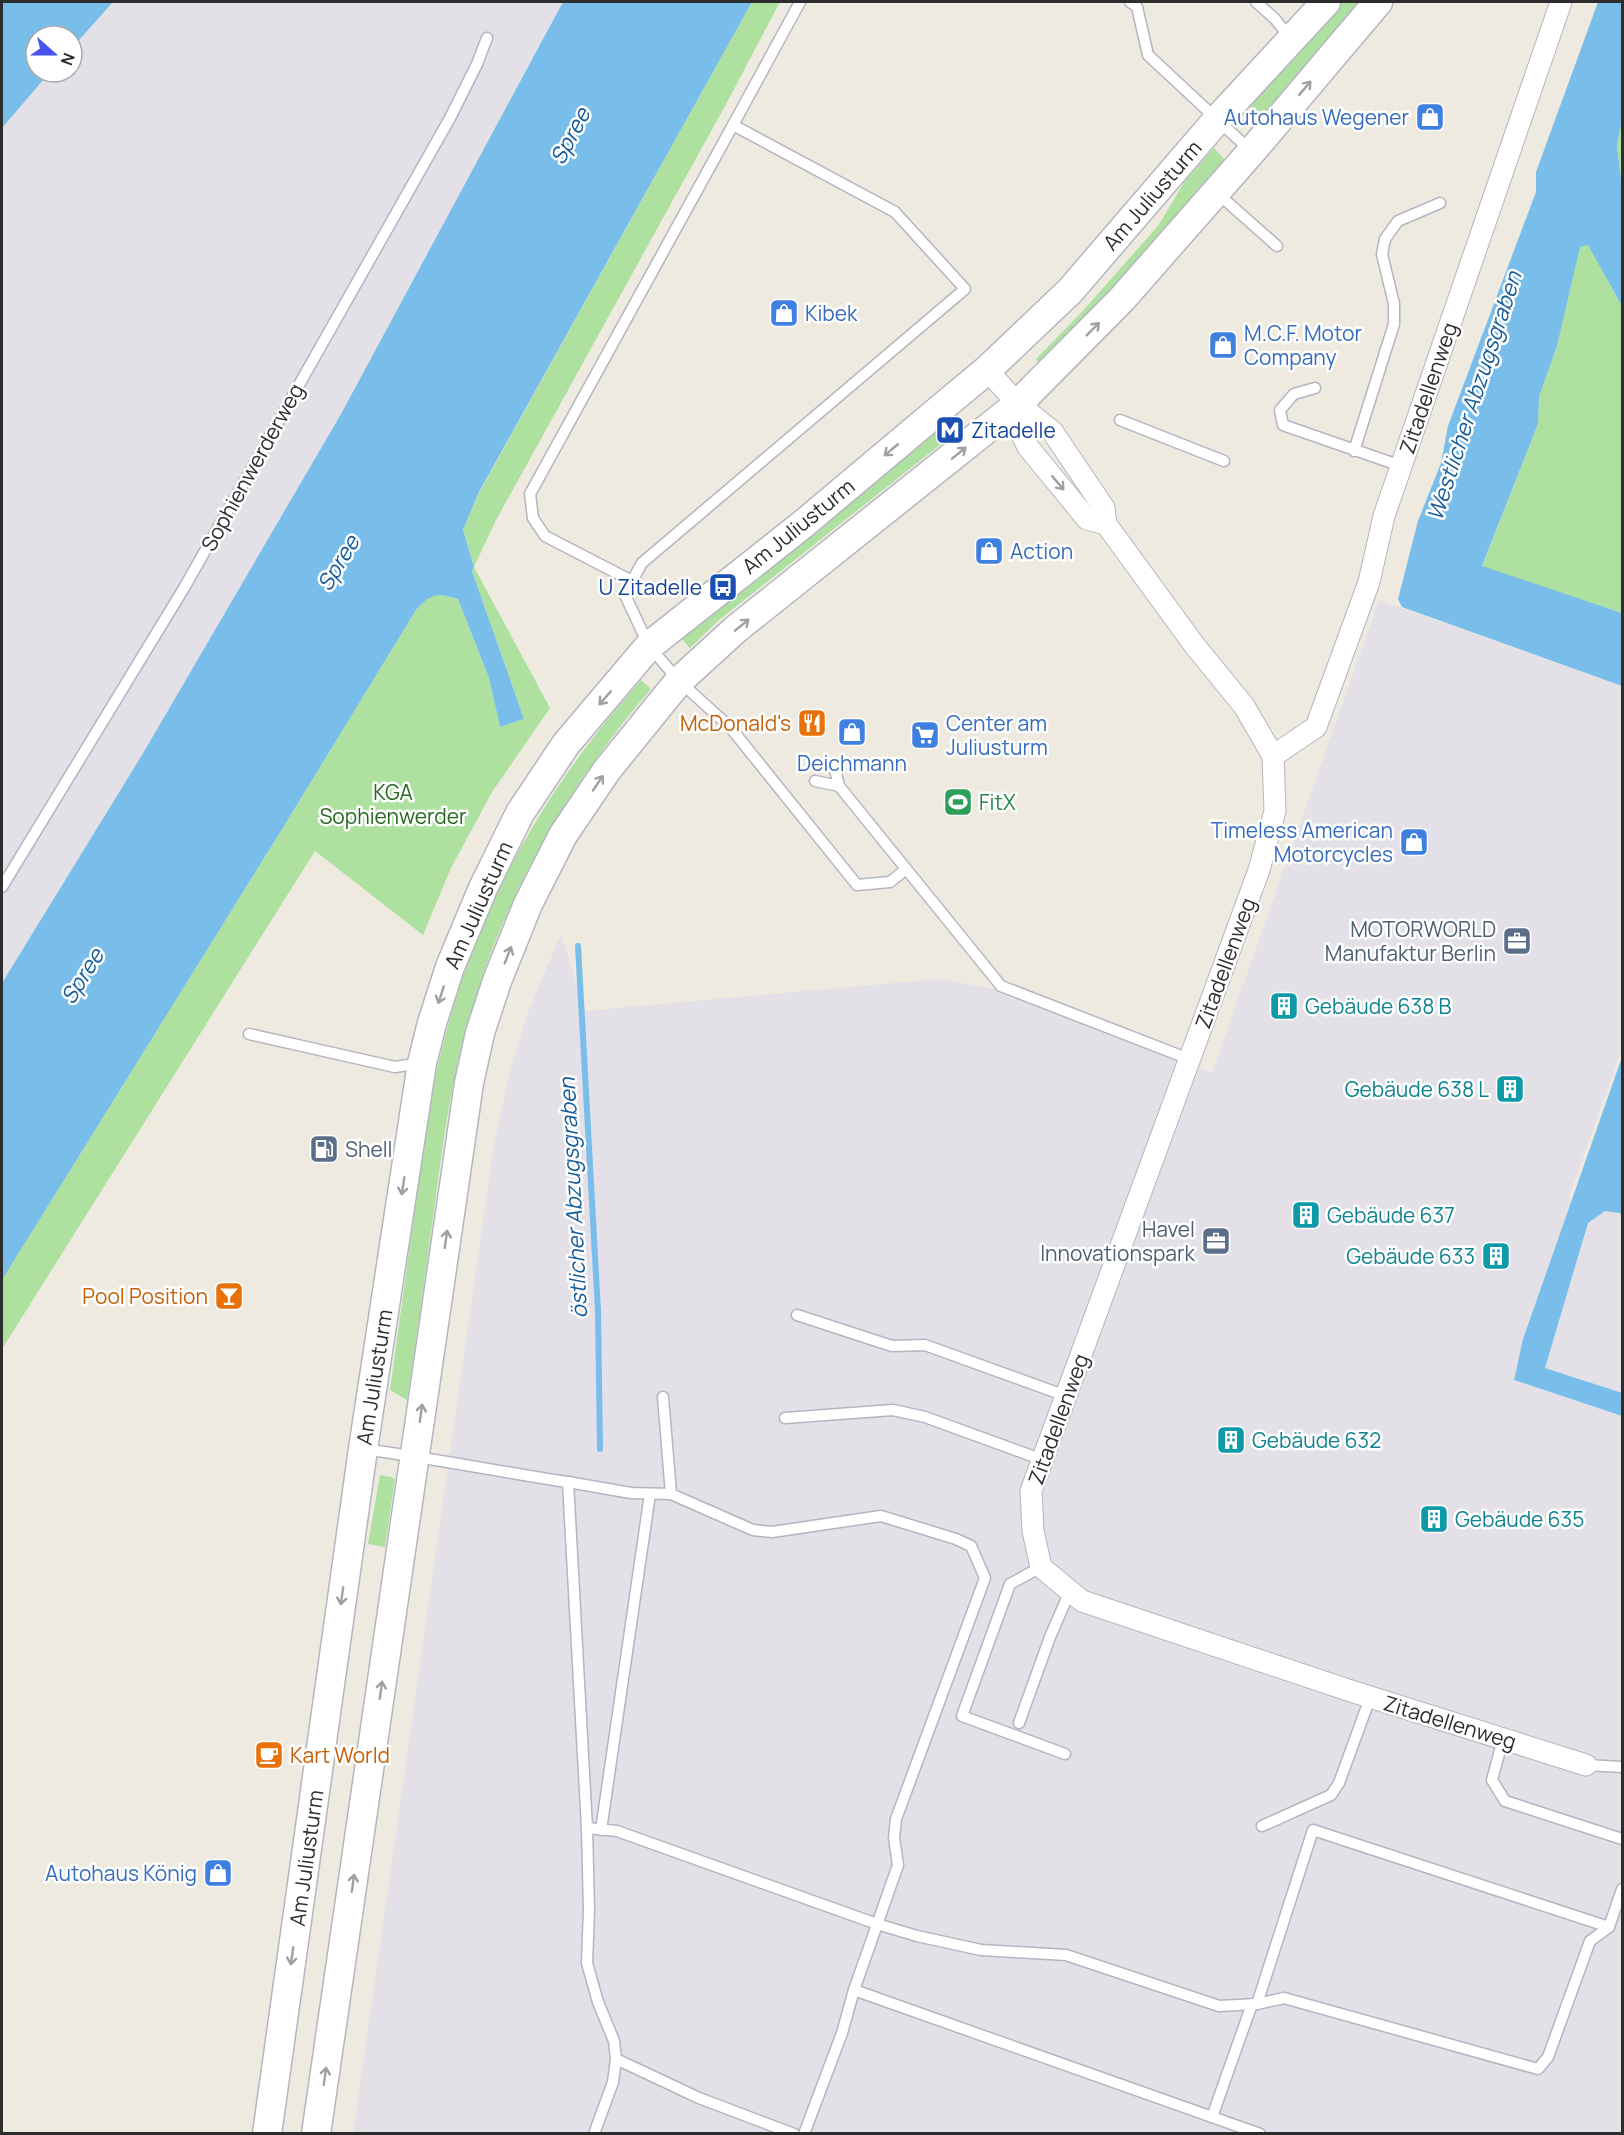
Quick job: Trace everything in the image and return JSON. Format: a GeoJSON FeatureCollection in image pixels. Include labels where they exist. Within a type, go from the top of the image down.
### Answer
{"type":"FeatureCollection","features":[{"type":"Feature","properties":{"kind":"main road","name":"Am Juliusturm"},"geometry":{"type":"LineString","coordinates":[[267,2133],[363,1449],[422,1063],[450,967],[483,888],[520,813],[566,744],[650,646],[802,525],[987,370],[1070,291],[1217,120],[1326,2]]}},
{"type":"Feature","properties":{"kind":"main road","name":"Am Juliusturm"},"geometry":{"type":"LineString","coordinates":[[316,2133],[469,1083],[480,1033],[497,981],[528,904],[563,835],[607,770],[679,681],[736,629],[1018,404],[1122,299],[1252,151],[1378,2]]}},
{"type":"Feature","properties":{"kind":"street","name":"Zitadellenweg"},"geometry":{"type":"LineString","coordinates":[[1273,756],[1316,727],[1369,582],[1384,516],[1561,2]]}},
{"type":"Feature","properties":{"kind":"street","name":"Zitadellenweg"},"geometry":{"type":"LineString","coordinates":[[987,370],[1018,404],[1052,431],[1104,508],[1106,524],[1189,638],[1244,706],[1273,756],[1275,811],[1259,870],[1031,1491],[1033,1531],[1041,1567],[1082,1600],[1370,1698],[1586,1765]]}},
{"type":"Feature","properties":{"kind":"street","name":"Zitadellenweg"},"geometry":{"type":"LineString","coordinates":[[1018,404],[1023,436],[1028,447],[1087,519],[1106,524]]}},
{"type":"Feature","properties":{"kind":"lane"},"geometry":{"type":"LineString","coordinates":[[632,581],[545,536],[533,519],[530,494],[800,2]]}},
{"type":"Feature","properties":{"kind":"lane"},"geometry":{"type":"LineString","coordinates":[[1130,2],[1137,7],[1148,55],[1252,151]]}},
{"type":"Feature","properties":{"kind":"lane"},"geometry":{"type":"LineString","coordinates":[[1256,2],[1275,19],[1292,40]]}},
{"type":"Feature","properties":{"kind":"lane","name":"Sophienwerderweg"},"geometry":{"type":"LineString","coordinates":[[2,887],[184,588],[450,118],[477,64],[487,38]]}},
{"type":"Feature","properties":{"kind":"lane"},"geometry":{"type":"LineString","coordinates":[[734,125],[895,212],[965,289],[642,563],[625,595],[650,646],[679,681],[730,727],[857,885],[890,882],[905,870]]}},
{"type":"Feature","properties":{"kind":"lane"},"geometry":{"type":"LineString","coordinates":[[1216,192],[1277,246]]}},
{"type":"Feature","properties":{"kind":"lane"},"geometry":{"type":"LineString","coordinates":[[1354,451],[1394,324],[1394,304],[1382,254],[1385,239],[1398,221],[1440,203]]}},
{"type":"Feature","properties":{"kind":"lane"},"geometry":{"type":"LineString","coordinates":[[1315,388],[1294,394],[1280,410],[1283,425],[1401,466]]}},
{"type":"Feature","properties":{"kind":"lane"},"geometry":{"type":"LineString","coordinates":[[1120,420],[1224,461]]}},
{"type":"Feature","properties":{"kind":"lane"},"geometry":{"type":"LineString","coordinates":[[834,765],[839,786],[905,870],[1002,986],[1190,1059]]}},
{"type":"Feature","properties":{"kind":"lane"},"geometry":{"type":"LineString","coordinates":[[815,781],[839,786]]}},
{"type":"Feature","properties":{"kind":"lane"},"geometry":{"type":"LineString","coordinates":[[249,1034],[395,1067],[422,1063]]}},
{"type":"Feature","properties":{"kind":"lane"},"geometry":{"type":"LineString","coordinates":[[798,1315],[892,1347],[925,1346],[1066,1396]]}},
{"type":"Feature","properties":{"kind":"lane"},"geometry":{"type":"LineString","coordinates":[[663,1397],[671,1494]]}},
{"type":"Feature","properties":{"kind":"lane"},"geometry":{"type":"LineString","coordinates":[[785,1418],[893,1410],[925,1418],[1043,1460]]}},
{"type":"Feature","properties":{"kind":"lane"},"geometry":{"type":"LineString","coordinates":[[363,1449],[631,1493],[671,1494],[753,1530],[772,1532],[881,1516],[956,1539],[971,1546],[985,1578],[896,1819],[894,1838],[898,1865],[854,1990],[842,2033],[804,2133]]}},
{"type":"Feature","properties":{"kind":"lane"},"geometry":{"type":"LineString","coordinates":[[568,1482],[586,1828],[589,1910],[587,1963],[598,2002],[614,2041],[616,2059],[613,2082],[594,2133]]}},
{"type":"Feature","properties":{"kind":"lane"},"geometry":{"type":"LineString","coordinates":[[601,1830],[650,1494]]}},
{"type":"Feature","properties":{"kind":"lane"},"geometry":{"type":"LineString","coordinates":[[1041,1567],[1010,1584],[962,1716],[1065,1754]]}},
{"type":"Feature","properties":{"kind":"lane"},"geometry":{"type":"LineString","coordinates":[[1019,1723],[1050,1637],[1070,1591]]}},
{"type":"Feature","properties":{"kind":"lane"},"geometry":{"type":"LineString","coordinates":[[1262,1826],[1331,1795],[1339,1784],[1370,1698]]}},
{"type":"Feature","properties":{"kind":"lane"},"geometry":{"type":"LineString","coordinates":[[1503,1739],[1492,1779],[1505,1801],[1623,1839]]}},
{"type":"Feature","properties":{"kind":"lane"},"geometry":{"type":"LineString","coordinates":[[1586,1765],[1623,1767]]}},
{"type":"Feature","properties":{"kind":"lane"},"geometry":{"type":"LineString","coordinates":[[586,1828],[617,1832],[645,1841],[916,1936],[981,1950],[1066,1955],[1219,2006],[1255,2004],[1284,1998],[1538,2069],[1548,2057],[1590,1941],[1609,1927],[1623,1889]]}},
{"type":"Feature","properties":{"kind":"lane"},"geometry":{"type":"LineString","coordinates":[[1212,2117],[1255,2004],[1313,1830],[1609,1927]]}},
{"type":"Feature","properties":{"kind":"lane"},"geometry":{"type":"LineString","coordinates":[[854,1990],[1260,2133]]}},
{"type":"Feature","properties":{"kind":"lane"},"geometry":{"type":"LineString","coordinates":[[616,2059],[699,2098],[794,2133]]}},
{"type":"Feature","properties":{"kind":"shaded area"},"geometry":{"type":"Polygon","coordinates":[[[113,2],[563,2],[341,414],[142,755],[2,983],[2,128],[40,84],[84,84],[84,35],[113,2]]]}},
{"type":"Feature","properties":{"kind":"shaded area"},"geometry":{"type":"Polygon","coordinates":[[[1379,600],[1622,686],[1622,1049],[1568,1199],[1622,1215],[1622,2133],[353,2134],[494,1145],[509,1076],[528,1012],[561,934],[585,1011],[939,979],[1000,990],[1212,1073],[1379,600]]]}},
{"type":"Feature","properties":{"kind":"green space"},"geometry":{"type":"Polygon","coordinates":[[[752,2],[780,2],[495,522],[474,567],[463,530],[479,493],[752,2]]]}},
{"type":"Feature","properties":{"kind":"green space"},"geometry":{"type":"Polygon","coordinates":[[[1341,2],[1364,2],[1265,118],[1250,106],[1341,2]]]}},
{"type":"Feature","properties":{"kind":"green space"},"geometry":{"type":"Polygon","coordinates":[[[1622,120],[1622,188],[1617,146],[1622,120]]]}},
{"type":"Feature","properties":{"kind":"green space"},"geometry":{"type":"Polygon","coordinates":[[[1214,148],[1227,162],[1139,262],[1042,365],[1036,359],[1081,313],[1158,226],[1185,181],[1214,148]]]}},
{"type":"Feature","properties":{"kind":"green space"},"geometry":{"type":"Polygon","coordinates":[[[1588,244],[1622,306],[1622,613],[1482,567],[1538,424],[1539,397],[1557,346],[1579,247],[1588,244]]]}},
{"type":"Feature","properties":{"kind":"green space"},"geometry":{"type":"Polygon","coordinates":[[[957,415],[965,425],[719,620],[690,648],[681,638],[957,415]]]}},
{"type":"Feature","properties":{"kind":"green space","name":"KGA Sophienwerder"},"geometry":{"type":"Polygon","coordinates":[[[474,567],[550,708],[492,792],[451,868],[423,935],[315,851],[2,1349],[2,1280],[416,610],[426,600],[439,595],[458,599],[489,678],[500,727],[524,719],[472,571],[474,567]]]}},
{"type":"Feature","properties":{"kind":"green space"},"geometry":{"type":"Polygon","coordinates":[[[641,680],[651,689],[595,760],[546,837],[525,876],[488,960],[474,1003],[460,1052],[446,1127],[407,1400],[390,1390],[431,1100],[442,1048],[457,996],[474,946],[495,898],[545,807],[574,763],[641,680]]]}},
{"type":"Feature","properties":{"kind":"green space"},"geometry":{"type":"Polygon","coordinates":[[[380,1475],[395,1479],[385,1547],[368,1544],[380,1475]]]}},
{"type":"Feature","properties":{"kind":"water"},"geometry":{"type":"Polygon","coordinates":[[[2,2],[113,2],[84,35],[84,24],[24,24],[24,84],[40,84],[2,128],[2,2]]]}},
{"type":"Feature","properties":{"kind":"water","name":"Spree"},"geometry":{"type":"Polygon","coordinates":[[[563,2],[752,2],[479,492],[463,530],[474,567],[472,571],[524,719],[500,727],[489,678],[458,599],[434,596],[416,610],[2,1280],[2,983],[142,755],[341,414],[563,2]]]}},
{"type":"Feature","properties":{"kind":"water","name":"Westlicher Abzugsgraben"},"geometry":{"type":"Polygon","coordinates":[[[1598,2],[1622,2],[1622,120],[1617,146],[1622,188],[1622,306],[1588,245],[1580,247],[1557,346],[1539,397],[1538,424],[1482,566],[1622,613],[1622,686],[1402,607],[1398,599],[1418,521],[1441,463],[1448,426],[1536,192],[1536,172],[1598,2]]]}},
{"type":"Feature","properties":{"kind":"water"},"geometry":{"type":"Polygon","coordinates":[[[1622,1057],[1622,1215],[1605,1211],[1588,1223],[1545,1368],[1622,1393],[1622,1416],[1514,1380],[1523,1339],[1622,1057]]]}},
{"type":"Feature","properties":{"kind":"waterway","name":"östlicher Abzugsgraben"},"geometry":{"type":"LineString","coordinates":[[578,946],[598,1311],[600,1449]]}},
{"type":"Feature","properties":{"kind":"place","name":"Autohaus Wegener"},"geometry":{"type":"Point","coordinates":[1430,117]}},
{"type":"Feature","properties":{"kind":"place","name":"Kibek"},"geometry":{"type":"Point","coordinates":[784,313]}},
{"type":"Feature","properties":{"kind":"place","name":"M.C.F. Motor Company"},"geometry":{"type":"Point","coordinates":[1223,345]}},
{"type":"Feature","properties":{"kind":"place","name":"Zitadelle"},"geometry":{"type":"Point","coordinates":[950,430]}},
{"type":"Feature","properties":{"kind":"place","name":"Action"},"geometry":{"type":"Point","coordinates":[989,551]}},
{"type":"Feature","properties":{"kind":"place","name":"U Zitadelle"},"geometry":{"type":"Point","coordinates":[723,587]}},
{"type":"Feature","properties":{"kind":"place","name":"McDonald's"},"geometry":{"type":"Point","coordinates":[812,723]}},
{"type":"Feature","properties":{"kind":"place","name":"Deichmann"},"geometry":{"type":"Point","coordinates":[852,732]}},
{"type":"Feature","properties":{"kind":"place","name":"Center am Juliusturm"},"geometry":{"type":"Point","coordinates":[925,735]}},
{"type":"Feature","properties":{"kind":"place","name":"FitX"},"geometry":{"type":"Point","coordinates":[958,802]}},
{"type":"Feature","properties":{"kind":"place","name":"Timeless American Motorcycles"},"geometry":{"type":"Point","coordinates":[1414,842]}},
{"type":"Feature","properties":{"kind":"place","name":"MOTORWORLD Manufaktur Berlin"},"geometry":{"type":"Point","coordinates":[1517,941]}},
{"type":"Feature","properties":{"kind":"place","name":"Gebäude 638 B"},"geometry":{"type":"Point","coordinates":[1284,1006]}},
{"type":"Feature","properties":{"kind":"place","name":"Gebäude 638 L"},"geometry":{"type":"Point","coordinates":[1510,1089]}},
{"type":"Feature","properties":{"kind":"place","name":"Shell"},"geometry":{"type":"Point","coordinates":[324,1149]}},
{"type":"Feature","properties":{"kind":"place","name":"Gebäude 637"},"geometry":{"type":"Point","coordinates":[1306,1215]}},
{"type":"Feature","properties":{"kind":"place","name":"Havel Innovationspark"},"geometry":{"type":"Point","coordinates":[1216,1241]}},
{"type":"Feature","properties":{"kind":"place","name":"Gebäude 633"},"geometry":{"type":"Point","coordinates":[1496,1256]}},
{"type":"Feature","properties":{"kind":"place","name":"Pool Position"},"geometry":{"type":"Point","coordinates":[229,1296]}},
{"type":"Feature","properties":{"kind":"place","name":"Gebäude 632"},"geometry":{"type":"Point","coordinates":[1231,1440]}},
{"type":"Feature","properties":{"kind":"place","name":"Gebäude 635"},"geometry":{"type":"Point","coordinates":[1434,1519]}},
{"type":"Feature","properties":{"kind":"place","name":"Kart World"},"geometry":{"type":"Point","coordinates":[269,1755]}},
{"type":"Feature","properties":{"kind":"place","name":"Autohaus König"},"geometry":{"type":"Point","coordinates":[218,1873]}}]}
